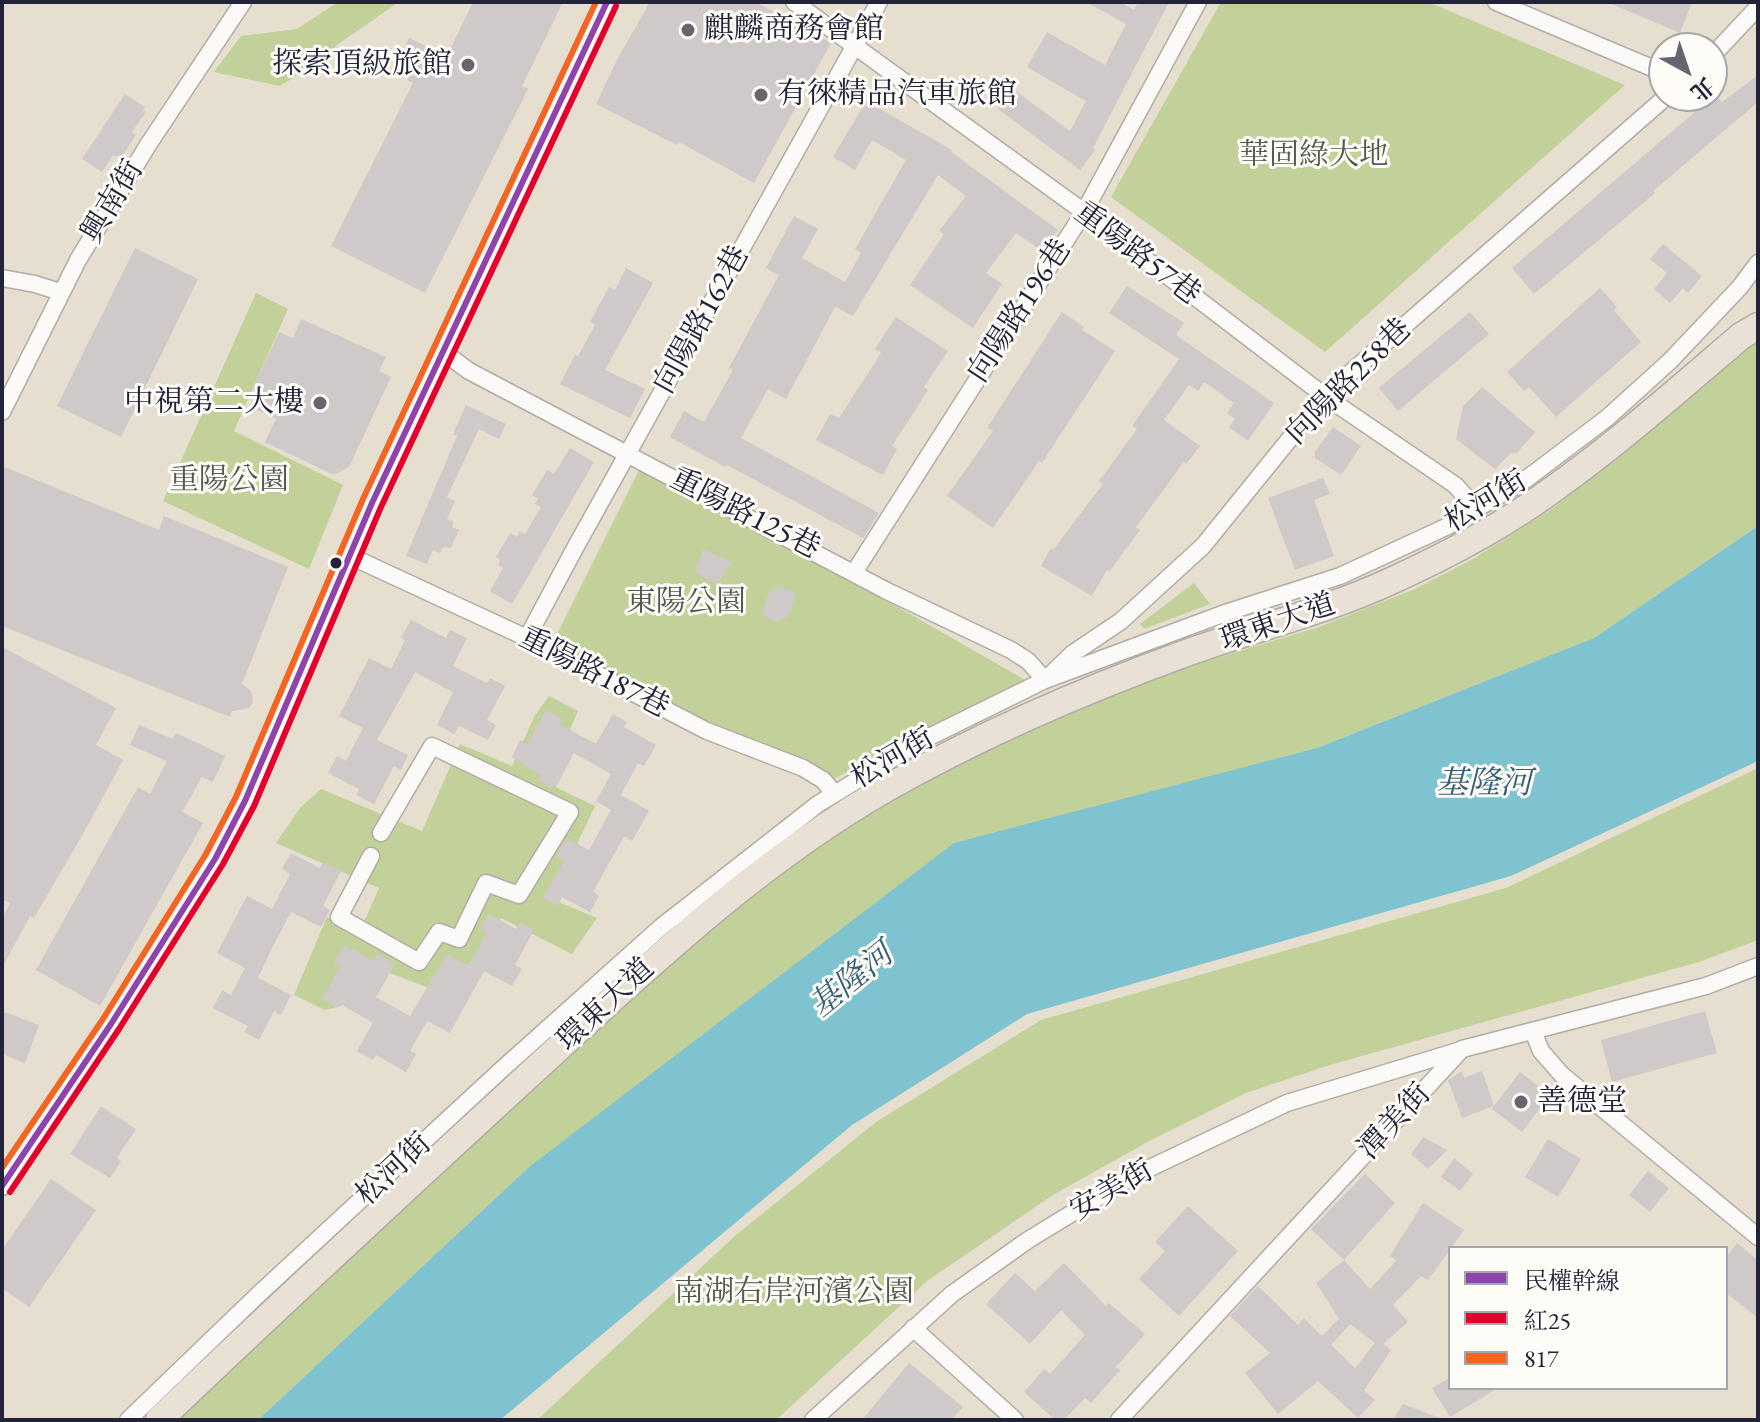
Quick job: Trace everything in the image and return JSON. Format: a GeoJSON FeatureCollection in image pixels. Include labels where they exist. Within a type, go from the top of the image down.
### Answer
{"type":"FeatureCollection","features":[{"type":"Feature","properties":{"kind":"highway","name":"環東大道"},"geometry":{"type":"LineString","coordinates":[[159,1420],[636,976],[751,879],[837,817],[972,742],[1051,704],[1177,656],[1389,583],[1456,548],[1551,492],[1741,336],[1758,326]]}},
{"type":"Feature","properties":{"kind":"street","name":"興南街"},"geometry":{"type":"LineString","coordinates":[[2,412],[60,292],[148,145],[243,2]]}},
{"type":"Feature","properties":{"kind":"street"},"geometry":{"type":"LineString","coordinates":[[2,1186],[106,1031],[215,859],[245,801],[442,351],[607,2]]}},
{"type":"Feature","properties":{"kind":"street","name":"重陽路57巷"},"geometry":{"type":"LineString","coordinates":[[794,2],[1084,212],[1326,397],[1455,485],[1477,509]]}},
{"type":"Feature","properties":{"kind":"street","name":"向陽路162巷"},"geometry":{"type":"LineString","coordinates":[[527,638],[879,2]]}},
{"type":"Feature","properties":{"kind":"street","name":"向陽路196巷"},"geometry":{"type":"LineString","coordinates":[[855,571],[1084,212],[1198,2]]}},
{"type":"Feature","properties":{"kind":"street"},"geometry":{"type":"LineString","coordinates":[[1496,2],[1648,66]]}},
{"type":"Feature","properties":{"kind":"street"},"geometry":{"type":"LineString","coordinates":[[1728,39],[1758,7]]}},
{"type":"Feature","properties":{"kind":"street","name":"向陽路258巷"},"geometry":{"type":"LineString","coordinates":[[1045,680],[1072,654],[1121,621],[1169,581],[1203,546],[1326,397],[1649,112]]}},
{"type":"Feature","properties":{"kind":"street","name":"松河街"},"geometry":{"type":"LineString","coordinates":[[128,1420],[261,1292],[661,927],[834,793],[925,739],[1045,680],[1185,627],[1340,576],[1423,540],[1525,480],[1607,418],[1670,361],[1740,287],[1758,263]]}},
{"type":"Feature","properties":{"kind":"street"},"geometry":{"type":"LineString","coordinates":[[2,278],[60,292]]}},
{"type":"Feature","properties":{"kind":"street","name":"重陽路125巷"},"geometry":{"type":"LineString","coordinates":[[442,351],[469,371],[855,571],[887,591],[1011,650],[1028,661],[1045,680]]}},
{"type":"Feature","properties":{"kind":"street","name":"重陽路187巷"},"geometry":{"type":"LineString","coordinates":[[350,556],[527,638],[707,731],[803,768],[823,780],[834,793]]}},
{"type":"Feature","properties":{"kind":"street"},"geometry":{"type":"LineString","coordinates":[[371,856],[339,917],[419,962],[439,932],[459,939],[486,883],[519,895],[570,812],[432,746],[381,833]]}},
{"type":"Feature","properties":{"kind":"street"},"geometry":{"type":"LineString","coordinates":[[1462,1049],[1706,986],[1758,966]]}},
{"type":"Feature","properties":{"kind":"street"},"geometry":{"type":"LineString","coordinates":[[1533,1031],[1541,1051],[1562,1075],[1758,1237]]}},
{"type":"Feature","properties":{"kind":"street","name":"安美街"},"geometry":{"type":"LineString","coordinates":[[813,1420],[952,1294],[1028,1240],[1133,1176],[1287,1103],[1462,1049]]}},
{"type":"Feature","properties":{"kind":"street","name":"潭美街"},"geometry":{"type":"LineString","coordinates":[[1119,1420],[1462,1049]]}},
{"type":"Feature","properties":{"kind":"street"},"geometry":{"type":"LineString","coordinates":[[913,1328],[1015,1420]]}},
{"type":"Feature","properties":{"kind":"green space"},"geometry":{"type":"Polygon","coordinates":[[[338,2],[399,2],[280,86],[214,72],[241,36],[297,29],[338,2]]]}},
{"type":"Feature","properties":{"kind":"green space","name":"華固綠大地"},"geometry":{"type":"Polygon","coordinates":[[[1221,2],[1428,2],[1625,85],[1325,352],[1111,197],[1221,2]]]}},
{"type":"Feature","properties":{"kind":"green space","name":"重陽公園"},"geometry":{"type":"Polygon","coordinates":[[[256,293],[288,309],[234,431],[343,485],[309,569],[163,501],[256,293]]]}},
{"type":"Feature","properties":{"kind":"green space"},"geometry":{"type":"Polygon","coordinates":[[[1758,327],[1758,526],[1594,638],[1317,748],[529,1167],[258,1420],[165,1420],[668,954],[850,818],[1001,738],[1137,682],[1316,628],[1415,589],[1473,559],[1552,509],[1666,418],[1735,354],[1758,327]]]}},
{"type":"Feature","properties":{"kind":"green space","name":"東陽公園"},"geometry":{"type":"Polygon","coordinates":[[[640,468],[861,586],[1027,681],[834,779],[550,648],[640,468]]]}},
{"type":"Feature","properties":{"kind":"green space"},"geometry":{"type":"Polygon","coordinates":[[[1194,583],[1210,604],[1144,629],[1140,624],[1194,583]]]}},
{"type":"Feature","properties":{"kind":"green space"},"geometry":{"type":"Polygon","coordinates":[[[549,696],[578,711],[547,783],[595,806],[551,899],[597,918],[572,954],[501,918],[476,969],[451,958],[434,990],[361,962],[341,1006],[325,1010],[294,995],[327,917],[359,934],[379,888],[276,843],[300,808],[321,789],[422,831],[460,744],[512,766],[534,717],[549,696]]]}},
{"type":"Feature","properties":{"kind":"green space","name":"南湖右岸河濱公園"},"geometry":{"type":"Polygon","coordinates":[[[1758,768],[1758,940],[1699,962],[1333,1064],[1246,1093],[1151,1140],[1053,1195],[927,1281],[776,1420],[537,1420],[736,1235],[876,1122],[1041,1020],[1506,888],[1758,768]]]}},
{"type":"Feature","properties":{"kind":"water","name":"基隆河"},"geometry":{"type":"Polygon","coordinates":[[[1758,526],[1758,761],[1511,876],[1027,1014],[852,1125],[500,1420],[258,1420],[529,1167],[954,843],[1317,748],[1594,638],[1758,526]]]}},
{"type":"Feature","properties":{"kind":"building"},"geometry":{"type":"Polygon","coordinates":[[[473,2],[563,2],[522,86],[528,89],[425,293],[331,246],[413,83],[407,80],[413,69],[398,62],[409,38],[447,56],[473,2]]]}},
{"type":"Feature","properties":{"kind":"building"},"geometry":{"type":"Polygon","coordinates":[[[650,2],[756,2],[831,43],[754,183],[679,142],[677,145],[596,104],[650,2]]]}},
{"type":"Feature","properties":{"kind":"building"},"geometry":{"type":"Polygon","coordinates":[[[1086,2],[1120,2],[1134,10],[1138,2],[1169,2],[1093,148],[1095,150],[1080,170],[998,109],[1013,89],[1070,131],[1086,101],[1027,67],[1047,32],[1105,65],[1126,24],[1086,2]]]}},
{"type":"Feature","properties":{"kind":"building"},"geometry":{"type":"Polygon","coordinates":[[[1607,2],[1692,2],[1680,32],[1607,2]]]}},
{"type":"Feature","properties":{"kind":"building"},"geometry":{"type":"Polygon","coordinates":[[[1758,75],[1758,102],[1534,294],[1512,268],[1695,112],[1728,112],[1728,98],[1758,75]]]}},
{"type":"Feature","properties":{"kind":"building"},"geometry":{"type":"Polygon","coordinates":[[[125,94],[145,107],[143,110],[146,112],[132,132],[136,135],[120,159],[113,155],[102,172],[82,159],[125,94]]]}},
{"type":"Feature","properties":{"kind":"building"},"geometry":{"type":"Polygon","coordinates":[[[866,101],[952,150],[1058,230],[1042,251],[1016,233],[986,273],[1002,284],[973,328],[910,285],[944,234],[939,231],[966,196],[938,175],[853,316],[835,307],[786,399],[768,389],[741,438],[879,513],[863,538],[670,437],[684,411],[704,422],[779,275],[766,268],[794,216],[818,229],[802,258],[845,282],[861,253],[855,249],[906,160],[872,140],[855,170],[833,157],[866,101]]]}},
{"type":"Feature","properties":{"kind":"building"},"geometry":{"type":"Polygon","coordinates":[[[1663,244],[1702,276],[1688,293],[1683,288],[1670,303],[1654,289],[1667,273],[1650,259],[1663,244]]]}},
{"type":"Feature","properties":{"kind":"building"},"geometry":{"type":"Polygon","coordinates":[[[135,248],[198,279],[121,437],[57,406],[135,248]]]}},
{"type":"Feature","properties":{"kind":"building"},"geometry":{"type":"Polygon","coordinates":[[[626,268],[653,283],[605,370],[645,389],[630,418],[560,384],[595,325],[590,322],[609,287],[615,290],[626,268]]]}},
{"type":"Feature","properties":{"kind":"building"},"geometry":{"type":"Polygon","coordinates":[[[1127,286],[1184,323],[1176,335],[1274,403],[1248,441],[1229,427],[1235,419],[1227,413],[1234,403],[1204,382],[1198,391],[1189,385],[1164,420],[1200,446],[1186,464],[1184,462],[1136,527],[1140,530],[1109,572],[1107,570],[1092,596],[1041,566],[1051,548],[1053,550],[1103,484],[1099,481],[1137,429],[1132,426],[1179,359],[1109,313],[1127,286]]]}},
{"type":"Feature","properties":{"kind":"building"},"geometry":{"type":"Polygon","coordinates":[[[1600,288],[1641,342],[1556,417],[1529,387],[1524,391],[1507,372],[1600,288]]]}},
{"type":"Feature","properties":{"kind":"building"},"geometry":{"type":"Polygon","coordinates":[[[1062,312],[1084,327],[1082,330],[1115,351],[1042,463],[1039,461],[993,528],[947,496],[993,431],[987,428],[1062,312]]]}},
{"type":"Feature","properties":{"kind":"building"},"geometry":{"type":"Polygon","coordinates":[[[1470,312],[1489,334],[1398,411],[1379,388],[1470,312]]]}},
{"type":"Feature","properties":{"kind":"building"},"geometry":{"type":"Polygon","coordinates":[[[896,317],[948,351],[924,387],[928,390],[892,446],[897,449],[883,475],[816,440],[830,414],[839,418],[881,353],[875,349],[896,317]]]}},
{"type":"Feature","properties":{"kind":"building","name":"中視第二大樓"},"geometry":{"type":"Polygon","coordinates":[[[301,319],[386,357],[379,371],[391,377],[349,467],[334,475],[265,442],[276,419],[257,410],[264,395],[252,390],[279,332],[293,338],[301,319]]]}},
{"type":"Feature","properties":{"kind":"building"},"geometry":{"type":"Polygon","coordinates":[[[1482,387],[1535,432],[1517,453],[1511,453],[1495,469],[1456,439],[1463,406],[1482,387]]]}},
{"type":"Feature","properties":{"kind":"building"},"geometry":{"type":"Polygon","coordinates":[[[466,405],[506,424],[499,439],[479,429],[447,497],[455,501],[447,519],[454,522],[452,527],[459,530],[451,548],[443,547],[440,553],[433,550],[427,564],[406,556],[457,436],[453,434],[466,405]]]}},
{"type":"Feature","properties":{"kind":"building"},"geometry":{"type":"Polygon","coordinates":[[[1333,427],[1361,446],[1341,475],[1315,458],[1315,452],[1333,427]]]}},
{"type":"Feature","properties":{"kind":"building"},"geometry":{"type":"Polygon","coordinates":[[[570,448],[594,462],[512,604],[490,591],[503,568],[498,565],[500,560],[496,557],[510,533],[517,537],[520,531],[525,534],[541,507],[535,504],[538,499],[532,495],[547,470],[554,474],[570,448]]]}},
{"type":"Feature","properties":{"kind":"building"},"geometry":{"type":"Polygon","coordinates":[[[2,466],[159,530],[164,516],[288,567],[242,684],[251,691],[253,702],[249,708],[232,711],[230,717],[2,626],[2,466]]]}},
{"type":"Feature","properties":{"kind":"building"},"geometry":{"type":"Polygon","coordinates":[[[1323,478],[1330,494],[1314,500],[1334,556],[1295,570],[1268,498],[1323,478]]]}},
{"type":"Feature","properties":{"kind":"building"},"geometry":{"type":"Polygon","coordinates":[[[703,549],[731,562],[717,585],[695,572],[703,549]]]}},
{"type":"Feature","properties":{"kind":"building"},"geometry":{"type":"Polygon","coordinates":[[[776,587],[794,591],[795,600],[788,617],[777,622],[767,618],[763,612],[768,594],[776,587]]]}},
{"type":"Feature","properties":{"kind":"building"},"geometry":{"type":"Polygon","coordinates":[[[411,620],[446,638],[450,630],[467,638],[453,666],[487,683],[490,678],[505,686],[487,720],[496,725],[488,740],[459,726],[454,734],[437,725],[453,692],[415,672],[377,740],[408,755],[401,770],[394,766],[374,804],[356,795],[359,789],[328,773],[337,756],[346,761],[363,728],[339,716],[369,658],[391,669],[405,640],[401,638],[411,620]]]}},
{"type":"Feature","properties":{"kind":"building"},"geometry":{"type":"Polygon","coordinates":[[[2,647],[116,708],[96,745],[123,760],[34,918],[30,916],[2,968],[2,918],[10,903],[2,899],[2,647]]]}},
{"type":"Feature","properties":{"kind":"building"},"geometry":{"type":"Polygon","coordinates":[[[546,710],[562,719],[559,724],[596,744],[613,714],[627,722],[624,727],[656,745],[644,766],[638,763],[621,795],[649,811],[632,841],[624,836],[593,892],[599,896],[590,912],[562,897],[558,906],[543,898],[564,861],[556,856],[567,838],[589,850],[611,810],[596,801],[611,774],[574,753],[555,789],[538,780],[541,776],[512,757],[520,740],[527,744],[546,710]]]}},
{"type":"Feature","properties":{"kind":"building"},"geometry":{"type":"Polygon","coordinates":[[[139,725],[173,739],[176,733],[225,756],[213,782],[202,777],[182,812],[203,823],[100,1006],[36,970],[138,787],[150,794],[167,761],[130,745],[139,725]]]}},
{"type":"Feature","properties":{"kind":"building"},"geometry":{"type":"Polygon","coordinates":[[[291,853],[320,868],[323,862],[341,871],[323,906],[330,910],[321,927],[291,912],[271,950],[258,978],[291,995],[281,1015],[274,1011],[259,1040],[244,1032],[248,1026],[213,1008],[222,990],[231,995],[245,968],[217,953],[247,896],[272,909],[290,874],[282,869],[291,853]]]}},
{"type":"Feature","properties":{"kind":"building"},"geometry":{"type":"Polygon","coordinates":[[[489,914],[516,929],[520,922],[534,930],[515,965],[522,969],[512,986],[484,971],[450,1033],[427,1021],[410,1051],[416,1054],[406,1072],[376,1055],[373,1060],[357,1051],[373,1023],[341,1004],[338,1008],[322,999],[340,967],[334,963],[345,945],[373,961],[377,954],[395,964],[376,997],[410,1016],[447,954],[468,966],[487,933],[480,929],[489,914]]]}},
{"type":"Feature","properties":{"kind":"building"},"geometry":{"type":"Polygon","coordinates":[[[2,1011],[39,1025],[25,1063],[2,1054],[2,1011]]]}},
{"type":"Feature","properties":{"kind":"building"},"geometry":{"type":"Polygon","coordinates":[[[1705,1011],[1717,1053],[1612,1082],[1601,1040],[1705,1011]]]}},
{"type":"Feature","properties":{"kind":"building"},"geometry":{"type":"Polygon","coordinates":[[[1462,1071],[1464,1078],[1482,1071],[1494,1106],[1462,1118],[1448,1080],[1462,1071]]]}},
{"type":"Feature","properties":{"kind":"building","name":"善德堂"},"geometry":{"type":"Polygon","coordinates":[[[1520,1072],[1550,1095],[1522,1132],[1492,1109],[1520,1072]]]}},
{"type":"Feature","properties":{"kind":"building"},"geometry":{"type":"Polygon","coordinates":[[[101,1106],[136,1129],[117,1158],[121,1161],[110,1178],[70,1154],[101,1106]]]}},
{"type":"Feature","properties":{"kind":"building"},"geometry":{"type":"Polygon","coordinates":[[[1423,1137],[1447,1150],[1428,1169],[1411,1154],[1423,1137]]]}},
{"type":"Feature","properties":{"kind":"building"},"geometry":{"type":"Polygon","coordinates":[[[1548,1139],[1581,1159],[1558,1197],[1525,1177],[1548,1139]]]}},
{"type":"Feature","properties":{"kind":"building"},"geometry":{"type":"Polygon","coordinates":[[[1454,1158],[1473,1174],[1460,1191],[1441,1177],[1454,1158]]]}},
{"type":"Feature","properties":{"kind":"building"},"geometry":{"type":"Polygon","coordinates":[[[1648,1171],[1669,1188],[1650,1212],[1629,1195],[1648,1171]]]}},
{"type":"Feature","properties":{"kind":"building"},"geometry":{"type":"Polygon","coordinates":[[[1365,1174],[1395,1203],[1344,1260],[1311,1229],[1365,1174]]]}},
{"type":"Feature","properties":{"kind":"building"},"geometry":{"type":"Polygon","coordinates":[[[51,1179],[96,1210],[29,1307],[2,1288],[2,1250],[51,1179]]]}},
{"type":"Feature","properties":{"kind":"building"},"geometry":{"type":"Polygon","coordinates":[[[1423,1203],[1464,1230],[1452,1246],[1448,1246],[1448,1252],[1428,1280],[1421,1276],[1393,1305],[1408,1322],[1383,1344],[1391,1350],[1364,1390],[1375,1400],[1358,1418],[1318,1381],[1278,1414],[1245,1373],[1270,1353],[1230,1316],[1258,1286],[1298,1325],[1304,1318],[1322,1336],[1339,1319],[1316,1283],[1344,1260],[1370,1289],[1397,1260],[1390,1256],[1423,1203]],[[1350,1324],[1331,1345],[1355,1368],[1375,1343],[1350,1324]]]}},
{"type":"Feature","properties":{"kind":"building"},"geometry":{"type":"Polygon","coordinates":[[[1188,1206],[1238,1251],[1179,1316],[1139,1279],[1165,1251],[1155,1242],[1188,1206]]]}},
{"type":"Feature","properties":{"kind":"building"},"geometry":{"type":"Polygon","coordinates":[[[1737,1243],[1758,1260],[1758,1318],[1728,1295],[1728,1254],[1737,1243]]]}},
{"type":"Feature","properties":{"kind":"building"},"geometry":{"type":"Polygon","coordinates":[[[1064,1263],[1106,1306],[1109,1303],[1145,1334],[1116,1367],[1120,1370],[1091,1403],[1085,1398],[1064,1420],[1055,1420],[1024,1392],[1044,1369],[1050,1374],[1085,1335],[1061,1310],[1030,1344],[986,1304],[1015,1273],[1035,1291],[1064,1263]]]}},
{"type":"Feature","properties":{"kind":"building"},"geometry":{"type":"Polygon","coordinates":[[[909,1363],[963,1407],[952,1420],[862,1420],[909,1363]]]}},
{"type":"Feature","properties":{"kind":"building"},"geometry":{"type":"Polygon","coordinates":[[[1448,1379],[1448,1390],[1495,1390],[1450,1417],[1432,1388],[1448,1379]]]}},
{"type":"Feature","properties":{"kind":"building"},"geometry":{"type":"Polygon","coordinates":[[[1403,1404],[1442,1419],[1442,1420],[1393,1420],[1403,1404]]]}},
{"type":"Feature","properties":{"kind":"transit line","name":"817"},"geometry":{"type":"LineString","coordinates":[[2,1168],[103,1019],[206,854],[236,797],[363,499],[596,2]]}},
{"type":"Feature","properties":{"kind":"transit line","name":"民權幹線"},"geometry":{"type":"LineString","coordinates":[[2,1186],[111,1024],[215,859],[245,801],[372,503],[607,2]]}},
{"type":"Feature","properties":{"kind":"transit line","name":"紅25"},"geometry":{"type":"LineString","coordinates":[[10,1192],[119,1029],[223,864],[254,806],[381,507],[616,6]]}},
{"type":"Feature","properties":{"kind":"place","name":"麒麟商務會館"},"geometry":{"type":"Point","coordinates":[688,30]}},
{"type":"Feature","properties":{"kind":"place","name":"探索頂級旅館"},"geometry":{"type":"Point","coordinates":[468,65]}},
{"type":"Feature","properties":{"kind":"place","name":"有徠精品汽車旅館"},"geometry":{"type":"Point","coordinates":[761,95]}},
{"type":"Feature","properties":{"kind":"place","name":"中視第二大樓"},"geometry":{"type":"Point","coordinates":[320,403]}},
{"type":"Feature","properties":{"kind":"place","name":"善德堂"},"geometry":{"type":"Point","coordinates":[1521,1102]}}]}
